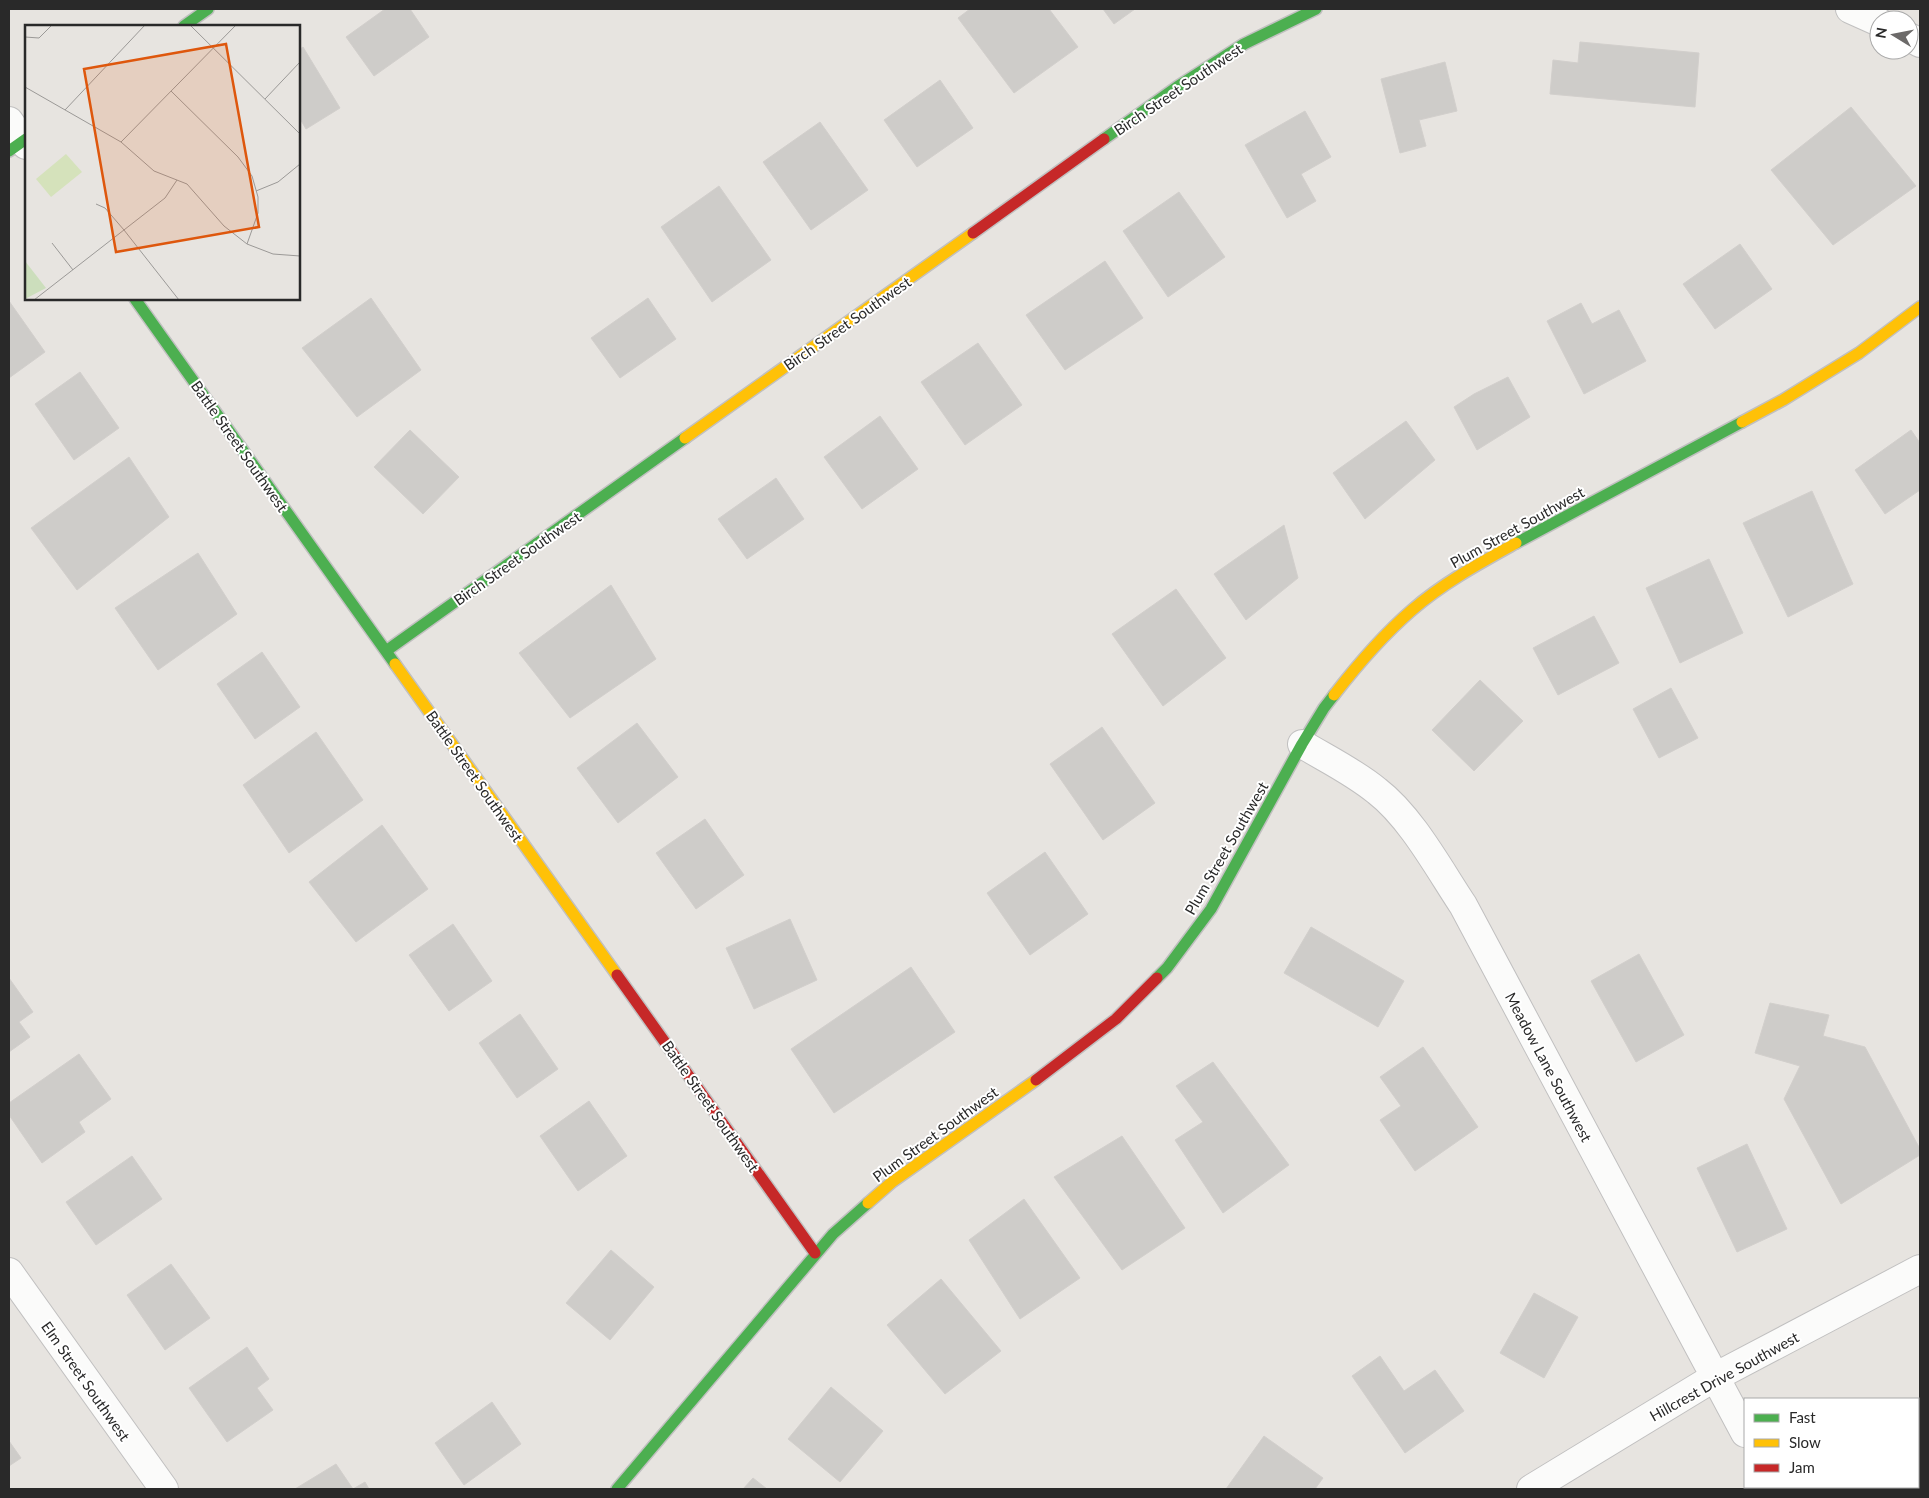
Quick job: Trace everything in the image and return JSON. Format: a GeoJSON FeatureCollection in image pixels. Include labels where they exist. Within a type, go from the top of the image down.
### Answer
{"type":"FeatureCollection","features":[{"type":"Feature","properties":{"kind":"street"},"geometry":{"type":"LineString","coordinates":[[185,25],[208,9]]}},
{"type":"Feature","properties":{"kind":"street","name":"Birch Street Southwest"},"geometry":{"type":"LineString","coordinates":[[386,651],[1177,87],[1244,44],[1316,9]]}},
{"type":"Feature","properties":{"kind":"street"},"geometry":{"type":"LineString","coordinates":[[1850,9],[1869,18]]}},
{"type":"Feature","properties":{"kind":"street","name":"Battle Street Southwest"},"geometry":{"type":"LineString","coordinates":[[137,300],[815,1253]]}},
{"type":"Feature","properties":{"kind":"street","name":"Plum Street Southwest"},"geometry":{"type":"LineString","coordinates":[[617,1489],[833,1234],[892,1182],[1062,1062],[1116,1020],[1167,968],[1212,909],[1302,744],[1324,708],[1363,658],[1413,609],[1470,568],[1783,400],[1858,353],[1920,307]]}},
{"type":"Feature","properties":{"kind":"street","name":"Meadow Lane Southwest"},"geometry":{"type":"LineString","coordinates":[[1302,744],[1350,771],[1379,792],[1408,824],[1463,905],[1744,1431]]}},
{"type":"Feature","properties":{"kind":"street","name":"Hillcrest Drive Southwest"},"geometry":{"type":"LineString","coordinates":[[1531,1489],[1715,1377],[1920,1269]]}},
{"type":"Feature","properties":{"kind":"street","name":"Elm Street Southwest"},"geometry":{"type":"LineString","coordinates":[[9,1272],[164,1489]]}},
{"type":"Feature","properties":{"kind":"building"},"geometry":{"type":"Polygon","coordinates":[[[385,9],[410,9],[429,37],[374,76],[346,37],[385,9]]]}},
{"type":"Feature","properties":{"kind":"building"},"geometry":{"type":"Polygon","coordinates":[[[970,9],[1049,9],[1078,47],[1014,93],[958,18],[970,9]]]}},
{"type":"Feature","properties":{"kind":"building"},"geometry":{"type":"Polygon","coordinates":[[[1103,9],[1135,9],[1114,24],[1103,9]]]}},
{"type":"Feature","properties":{"kind":"building"},"geometry":{"type":"Polygon","coordinates":[[[1580,42],[1699,53],[1695,107],[1550,94],[1553,60],[1578,63],[1580,42]]]}},
{"type":"Feature","properties":{"kind":"building"},"geometry":{"type":"Polygon","coordinates":[[[303,47],[340,108],[306,129],[300,119],[300,49],[303,47]]]}},
{"type":"Feature","properties":{"kind":"building"},"geometry":{"type":"Polygon","coordinates":[[[1445,62],[1457,111],[1419,120],[1426,146],[1400,153],[1381,79],[1445,62]]]}},
{"type":"Feature","properties":{"kind":"building"},"geometry":{"type":"Polygon","coordinates":[[[940,80],[973,128],[917,167],[884,120],[940,80]]]}},
{"type":"Feature","properties":{"kind":"building"},"geometry":{"type":"Polygon","coordinates":[[[1851,107],[1916,186],[1833,245],[1771,170],[1851,107]]]}},
{"type":"Feature","properties":{"kind":"building"},"geometry":{"type":"Polygon","coordinates":[[[1305,111],[1331,157],[1301,174],[1316,201],[1287,218],[1245,145],[1305,111]]]}},
{"type":"Feature","properties":{"kind":"building"},"geometry":{"type":"Polygon","coordinates":[[[820,122],[868,190],[811,230],[763,162],[820,122]]]}},
{"type":"Feature","properties":{"kind":"building"},"geometry":{"type":"Polygon","coordinates":[[[719,186],[771,260],[712,302],[661,227],[719,186]]]}},
{"type":"Feature","properties":{"kind":"building"},"geometry":{"type":"Polygon","coordinates":[[[1179,192],[1225,257],[1168,297],[1123,231],[1179,192]]]}},
{"type":"Feature","properties":{"kind":"building"},"geometry":{"type":"Polygon","coordinates":[[[1740,244],[1772,289],[1715,329],[1683,284],[1740,244]]]}},
{"type":"Feature","properties":{"kind":"building"},"geometry":{"type":"Polygon","coordinates":[[[1105,261],[1143,318],[1065,370],[1026,315],[1105,261]]]}},
{"type":"Feature","properties":{"kind":"building"},"geometry":{"type":"Polygon","coordinates":[[[371,298],[421,370],[357,417],[302,348],[371,298]]]}},
{"type":"Feature","properties":{"kind":"building"},"geometry":{"type":"Polygon","coordinates":[[[648,298],[676,339],[620,378],[591,338],[648,298]]]}},
{"type":"Feature","properties":{"kind":"building"},"geometry":{"type":"Polygon","coordinates":[[[9,301],[45,352],[9,378],[9,301]]]}},
{"type":"Feature","properties":{"kind":"building"},"geometry":{"type":"Polygon","coordinates":[[[1581,303],[1592,324],[1619,310],[1646,361],[1584,394],[1547,321],[1581,303]]]}},
{"type":"Feature","properties":{"kind":"building"},"geometry":{"type":"Polygon","coordinates":[[[978,343],[1022,405],[965,445],[921,382],[978,343]]]}},
{"type":"Feature","properties":{"kind":"building"},"geometry":{"type":"Polygon","coordinates":[[[80,372],[119,428],[74,460],[35,404],[80,372]]]}},
{"type":"Feature","properties":{"kind":"building"},"geometry":{"type":"Polygon","coordinates":[[[1508,377],[1530,417],[1477,450],[1454,407],[1474,394],[1508,377]]]}},
{"type":"Feature","properties":{"kind":"building"},"geometry":{"type":"Polygon","coordinates":[[[880,416],[918,469],[862,509],[824,457],[880,416]]]}},
{"type":"Feature","properties":{"kind":"building"},"geometry":{"type":"Polygon","coordinates":[[[1406,421],[1435,460],[1365,519],[1333,473],[1406,421]]]}},
{"type":"Feature","properties":{"kind":"building"},"geometry":{"type":"Polygon","coordinates":[[[410,430],[459,477],[423,514],[374,467],[410,430]]]}},
{"type":"Feature","properties":{"kind":"building"},"geometry":{"type":"Polygon","coordinates":[[[1911,430],[1920,443],[1920,490],[1885,514],[1855,470],[1911,430]]]}},
{"type":"Feature","properties":{"kind":"building"},"geometry":{"type":"Polygon","coordinates":[[[129,457],[169,517],[77,590],[31,528],[129,457]]]}},
{"type":"Feature","properties":{"kind":"building"},"geometry":{"type":"Polygon","coordinates":[[[776,478],[804,519],[747,559],[718,519],[776,478]]]}},
{"type":"Feature","properties":{"kind":"building"},"geometry":{"type":"Polygon","coordinates":[[[1812,491],[1853,584],[1788,617],[1743,523],[1812,491]]]}},
{"type":"Feature","properties":{"kind":"building"},"geometry":{"type":"Polygon","coordinates":[[[1284,525],[1298,578],[1246,620],[1214,574],[1284,525]]]}},
{"type":"Feature","properties":{"kind":"building"},"geometry":{"type":"Polygon","coordinates":[[[198,553],[237,614],[158,670],[115,608],[198,553]]]}},
{"type":"Feature","properties":{"kind":"building"},"geometry":{"type":"Polygon","coordinates":[[[1709,559],[1743,633],[1680,663],[1646,588],[1709,559]]]}},
{"type":"Feature","properties":{"kind":"building"},"geometry":{"type":"Polygon","coordinates":[[[611,585],[656,659],[570,718],[519,653],[611,585]]]}},
{"type":"Feature","properties":{"kind":"building"},"geometry":{"type":"Polygon","coordinates":[[[1176,589],[1226,658],[1163,706],[1112,634],[1176,589]]]}},
{"type":"Feature","properties":{"kind":"building"},"geometry":{"type":"Polygon","coordinates":[[[1594,616],[1619,663],[1558,695],[1533,648],[1594,616]]]}},
{"type":"Feature","properties":{"kind":"building"},"geometry":{"type":"Polygon","coordinates":[[[262,652],[300,707],[255,739],[217,684],[262,652]]]}},
{"type":"Feature","properties":{"kind":"building"},"geometry":{"type":"Polygon","coordinates":[[[1480,680],[1523,721],[1474,771],[1432,730],[1480,680]]]}},
{"type":"Feature","properties":{"kind":"building"},"geometry":{"type":"Polygon","coordinates":[[[1671,688],[1698,738],[1659,758],[1633,709],[1671,688]]]}},
{"type":"Feature","properties":{"kind":"building"},"geometry":{"type":"Polygon","coordinates":[[[637,723],[678,777],[618,823],[577,768],[637,723]]]}},
{"type":"Feature","properties":{"kind":"building"},"geometry":{"type":"Polygon","coordinates":[[[1102,727],[1155,803],[1103,840],[1050,764],[1102,727]]]}},
{"type":"Feature","properties":{"kind":"building"},"geometry":{"type":"Polygon","coordinates":[[[316,732],[363,800],[289,853],[243,785],[316,732]]]}},
{"type":"Feature","properties":{"kind":"building"},"geometry":{"type":"Polygon","coordinates":[[[705,819],[744,875],[696,909],[656,853],[705,819]]]}},
{"type":"Feature","properties":{"kind":"building"},"geometry":{"type":"Polygon","coordinates":[[[382,825],[428,889],[356,942],[309,882],[382,825]]]}},
{"type":"Feature","properties":{"kind":"building"},"geometry":{"type":"Polygon","coordinates":[[[1045,852],[1088,914],[1030,955],[987,893],[1045,852]]]}},
{"type":"Feature","properties":{"kind":"building"},"geometry":{"type":"Polygon","coordinates":[[[790,919],[817,980],[754,1009],[726,948],[790,919]]]}},
{"type":"Feature","properties":{"kind":"building"},"geometry":{"type":"Polygon","coordinates":[[[453,924],[492,981],[449,1011],[409,955],[453,924]]]}},
{"type":"Feature","properties":{"kind":"building"},"geometry":{"type":"Polygon","coordinates":[[[1311,927],[1404,981],[1378,1027],[1284,973],[1311,927]]]}},
{"type":"Feature","properties":{"kind":"building"},"geometry":{"type":"Polygon","coordinates":[[[1639,954],[1684,1035],[1636,1062],[1591,981],[1639,954]]]}},
{"type":"Feature","properties":{"kind":"building"},"geometry":{"type":"Polygon","coordinates":[[[911,967],[955,1032],[834,1113],[791,1049],[911,967]]]}},
{"type":"Feature","properties":{"kind":"building"},"geometry":{"type":"Polygon","coordinates":[[[9,978],[33,1012],[19,1022],[30,1037],[9,1052],[9,978]]]}},
{"type":"Feature","properties":{"kind":"building"},"geometry":{"type":"Polygon","coordinates":[[[1770,1003],[1829,1015],[1823,1036],[1865,1047],[1920,1149],[1920,1155],[1841,1204],[1784,1099],[1800,1066],[1755,1053],[1770,1003]]]}},
{"type":"Feature","properties":{"kind":"building"},"geometry":{"type":"Polygon","coordinates":[[[520,1014],[558,1069],[517,1098],[479,1043],[520,1014]]]}},
{"type":"Feature","properties":{"kind":"building"},"geometry":{"type":"Polygon","coordinates":[[[1423,1047],[1478,1127],[1415,1171],[1380,1120],[1401,1106],[1380,1077],[1423,1047]]]}},
{"type":"Feature","properties":{"kind":"building"},"geometry":{"type":"Polygon","coordinates":[[[79,1054],[111,1099],[79,1122],[85,1132],[42,1163],[9,1115],[9,1103],[79,1054]]]}},
{"type":"Feature","properties":{"kind":"building"},"geometry":{"type":"Polygon","coordinates":[[[1213,1062],[1289,1165],[1223,1213],[1175,1140],[1203,1122],[1176,1086],[1213,1062]]]}},
{"type":"Feature","properties":{"kind":"building"},"geometry":{"type":"Polygon","coordinates":[[[589,1101],[627,1156],[578,1191],[540,1136],[589,1101]]]}},
{"type":"Feature","properties":{"kind":"building"},"geometry":{"type":"Polygon","coordinates":[[[1122,1136],[1185,1228],[1122,1270],[1054,1177],[1122,1136]]]}},
{"type":"Feature","properties":{"kind":"building"},"geometry":{"type":"Polygon","coordinates":[[[1747,1144],[1787,1229],[1737,1252],[1697,1168],[1747,1144]]]}},
{"type":"Feature","properties":{"kind":"building"},"geometry":{"type":"Polygon","coordinates":[[[132,1156],[162,1199],[96,1245],[66,1202],[132,1156]]]}},
{"type":"Feature","properties":{"kind":"building"},"geometry":{"type":"Polygon","coordinates":[[[1024,1199],[1080,1278],[1020,1319],[969,1240],[1024,1199]]]}},
{"type":"Feature","properties":{"kind":"building"},"geometry":{"type":"Polygon","coordinates":[[[611,1250],[654,1287],[610,1340],[566,1303],[611,1250]]]}},
{"type":"Feature","properties":{"kind":"building"},"geometry":{"type":"Polygon","coordinates":[[[171,1264],[210,1318],[165,1350],[127,1295],[171,1264]]]}},
{"type":"Feature","properties":{"kind":"building"},"geometry":{"type":"Polygon","coordinates":[[[941,1279],[1001,1351],[945,1394],[887,1325],[941,1279]]]}},
{"type":"Feature","properties":{"kind":"building"},"geometry":{"type":"Polygon","coordinates":[[[1534,1293],[1578,1317],[1544,1378],[1500,1353],[1534,1293]]]}},
{"type":"Feature","properties":{"kind":"building"},"geometry":{"type":"Polygon","coordinates":[[[247,1347],[269,1379],[257,1388],[273,1410],[227,1442],[189,1388],[247,1347]]]}},
{"type":"Feature","properties":{"kind":"building"},"geometry":{"type":"Polygon","coordinates":[[[1380,1356],[1404,1391],[1435,1370],[1464,1411],[1405,1453],[1352,1376],[1380,1356]]]}},
{"type":"Feature","properties":{"kind":"building"},"geometry":{"type":"Polygon","coordinates":[[[831,1387],[883,1431],[840,1482],[788,1439],[831,1387]]]}},
{"type":"Feature","properties":{"kind":"building"},"geometry":{"type":"Polygon","coordinates":[[[492,1402],[521,1444],[464,1485],[435,1443],[492,1402]]]}},
{"type":"Feature","properties":{"kind":"building"},"geometry":{"type":"Polygon","coordinates":[[[1264,1436],[1323,1478],[1315,1489],[1226,1489],[1264,1436]]]}},
{"type":"Feature","properties":{"kind":"building"},"geometry":{"type":"Polygon","coordinates":[[[9,1441],[21,1458],[9,1466],[9,1441]]]}},
{"type":"Feature","properties":{"kind":"building"},"geometry":{"type":"Polygon","coordinates":[[[1919,1452],[1920,1453],[1920,1489],[1861,1489],[1919,1488],[1919,1452]]]}},
{"type":"Feature","properties":{"kind":"building"},"geometry":{"type":"Polygon","coordinates":[[[336,1464],[353,1489],[295,1489],[336,1464]]]}},
{"type":"Feature","properties":{"kind":"building"},"geometry":{"type":"Polygon","coordinates":[[[753,1478],[767,1489],[743,1489],[753,1478]]]}},
{"type":"Feature","properties":{"kind":"building"},"geometry":{"type":"Polygon","coordinates":[[[365,1482],[369,1489],[353,1489],[365,1482]]]}},
{"type":"Feature","properties":{"kind":"traffic: fast"},"geometry":{"type":"LineString","coordinates":[[185,25],[208,9]]}},
{"type":"Feature","properties":{"kind":"traffic: fast"},"geometry":{"type":"LineString","coordinates":[[1104,139],[1177,87],[1244,44],[1316,9]]}},
{"type":"Feature","properties":{"kind":"traffic: fast"},"geometry":{"type":"LineString","coordinates":[[9,151],[25,140]]}},
{"type":"Feature","properties":{"kind":"traffic: fast"},"geometry":{"type":"LineString","coordinates":[[136,300],[395,664]]}},
{"type":"Feature","properties":{"kind":"traffic: fast"},"geometry":{"type":"LineString","coordinates":[[1516,543],[1742,422]]}},
{"type":"Feature","properties":{"kind":"traffic: fast"},"geometry":{"type":"LineString","coordinates":[[386,651],[685,438]]}},
{"type":"Feature","properties":{"kind":"traffic: fast"},"geometry":{"type":"LineString","coordinates":[[1157,978],[1167,968],[1211,909],[1302,744],[1334,695]]}},
{"type":"Feature","properties":{"kind":"traffic: fast"},"geometry":{"type":"LineString","coordinates":[[617,1489],[833,1234],[868,1203]]}},
{"type":"Feature","properties":{"kind":"traffic: slow"},"geometry":{"type":"LineString","coordinates":[[685,438],[973,233]]}},
{"type":"Feature","properties":{"kind":"traffic: slow"},"geometry":{"type":"LineString","coordinates":[[1742,422],[1783,400],[1859,353],[1920,307]]}},
{"type":"Feature","properties":{"kind":"traffic: slow"},"geometry":{"type":"LineString","coordinates":[[1334,695],[1371,650],[1412,610],[1449,582],[1516,543]]}},
{"type":"Feature","properties":{"kind":"traffic: slow"},"geometry":{"type":"LineString","coordinates":[[395,664],[617,975]]}},
{"type":"Feature","properties":{"kind":"traffic: slow"},"geometry":{"type":"LineString","coordinates":[[868,1203],[892,1182],[1036,1080]]}},
{"type":"Feature","properties":{"kind":"traffic: jam"},"geometry":{"type":"LineString","coordinates":[[973,233],[1104,139]]}},
{"type":"Feature","properties":{"kind":"traffic: jam"},"geometry":{"type":"LineString","coordinates":[[617,975],[815,1253]]}},
{"type":"Feature","properties":{"kind":"traffic: jam"},"geometry":{"type":"LineString","coordinates":[[1036,1080],[1116,1019],[1157,978]]}}]}
